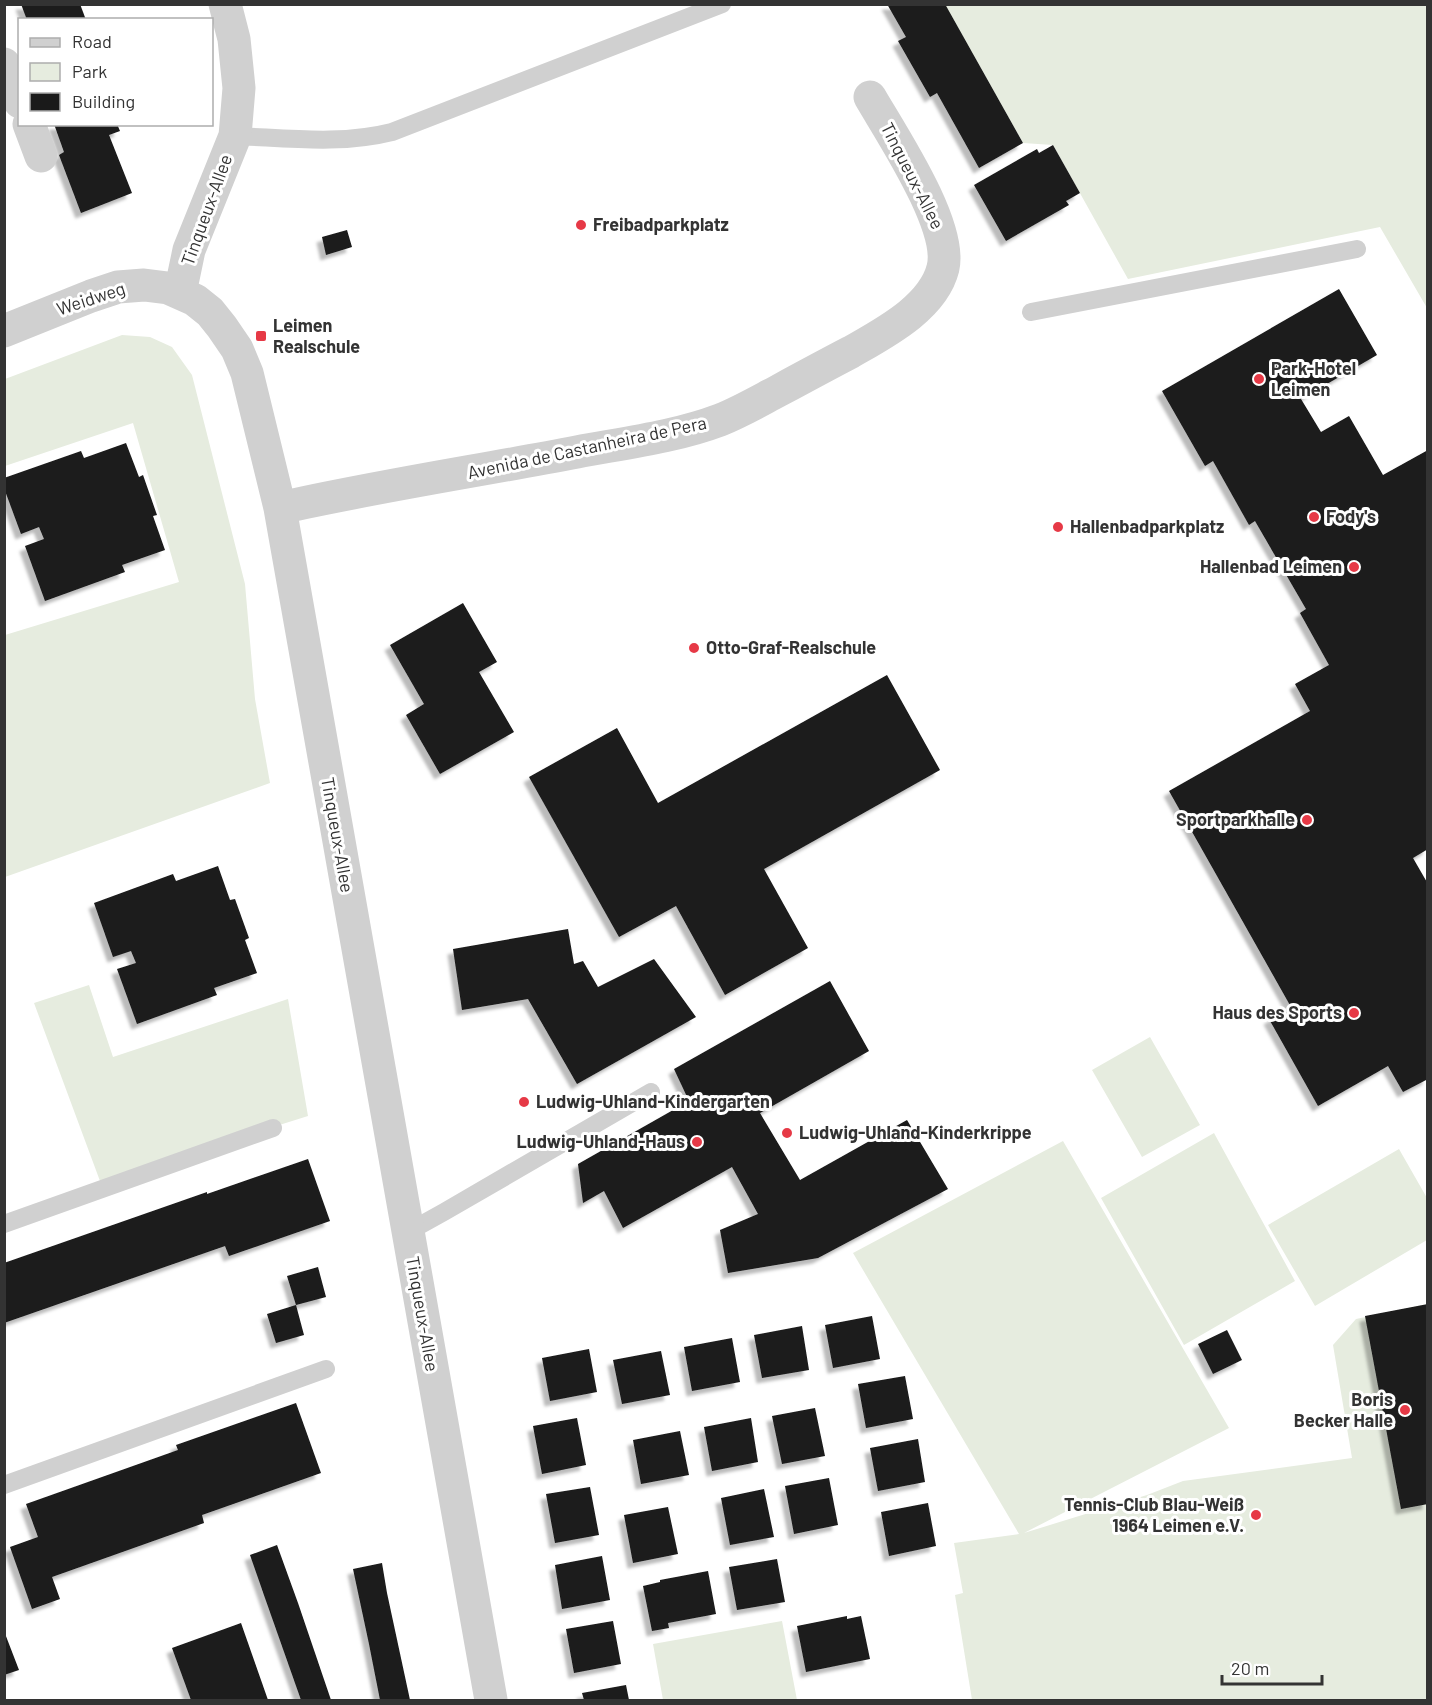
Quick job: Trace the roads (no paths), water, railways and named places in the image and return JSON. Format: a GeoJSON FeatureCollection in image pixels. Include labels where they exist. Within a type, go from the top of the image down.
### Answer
{"type":"FeatureCollection","features":[{"type":"Feature","properties":{"kind":"street","name":"Tinqueux-Allee"},"geometry":{"type":"LineString","coordinates":[[225,4],[234,39],[238,87],[235,136],[189,250],[180,293],[195,300],[210,312],[237,349],[247,373],[280,508],[491,1701]]}},
{"type":"Feature","properties":{"kind":"street"},"geometry":{"type":"LineString","coordinates":[[4,64],[18,97]]}},
{"type":"Feature","properties":{"kind":"street","name":"Tinqueux-Allee"},"geometry":{"type":"LineString","coordinates":[[870,98],[935,214],[942,237],[944,266],[936,287],[917,309],[877,337]]}},
{"type":"Feature","properties":{"kind":"street"},"geometry":{"type":"LineString","coordinates":[[30,126],[41,156]]}},
{"type":"Feature","properties":{"kind":"street","name":"Weidweg"},"geometry":{"type":"LineString","coordinates":[[4,331],[118,287],[144,285],[168,288],[180,293]]}},
{"type":"Feature","properties":{"kind":"street","name":"Avenida de Castanheira de Pera"},"geometry":{"type":"LineString","coordinates":[[280,508],[333,496],[497,468],[683,432],[722,419],[764,399],[877,337]]}},
{"type":"Feature","properties":{"kind":"lane"},"geometry":{"type":"LineString","coordinates":[[235,136],[335,140],[392,132],[722,4]]}},
{"type":"Feature","properties":{"kind":"lane"},"geometry":{"type":"LineString","coordinates":[[1031,312],[1357,249]]}},
{"type":"Feature","properties":{"kind":"lane"},"geometry":{"type":"LineString","coordinates":[[408,1232],[651,1092]]}},
{"type":"Feature","properties":{"kind":"lane"},"geometry":{"type":"LineString","coordinates":[[4,1224],[273,1128]]}},
{"type":"Feature","properties":{"kind":"lane"},"geometry":{"type":"LineString","coordinates":[[4,1485],[326,1369]]}},
{"type":"Feature","properties":{"kind":"place","name":"Freibadparkplatz"},"geometry":{"type":"Point","coordinates":[581,225]}},
{"type":"Feature","properties":{"kind":"place","name":"Leimen Realschule"},"geometry":{"type":"Point","coordinates":[261,336]}},
{"type":"Feature","properties":{"kind":"place","name":"Park-Hotel Leimen"},"geometry":{"type":"Point","coordinates":[1259,379]}},
{"type":"Feature","properties":{"kind":"place","name":"Fody's"},"geometry":{"type":"Point","coordinates":[1314,517]}},
{"type":"Feature","properties":{"kind":"place","name":"Hallenbadparkplatz"},"geometry":{"type":"Point","coordinates":[1058,527]}},
{"type":"Feature","properties":{"kind":"place","name":"Hallenbad Leimen"},"geometry":{"type":"Point","coordinates":[1354,567]}},
{"type":"Feature","properties":{"kind":"place","name":"Otto-Graf-Realschule"},"geometry":{"type":"Point","coordinates":[694,648]}},
{"type":"Feature","properties":{"kind":"place","name":"Sportparkhalle"},"geometry":{"type":"Point","coordinates":[1307,820]}},
{"type":"Feature","properties":{"kind":"place","name":"Haus des Sports"},"geometry":{"type":"Point","coordinates":[1354,1013]}},
{"type":"Feature","properties":{"kind":"place","name":"Ludwig-Uhland-Kindergarten"},"geometry":{"type":"Point","coordinates":[524,1102]}},
{"type":"Feature","properties":{"kind":"place","name":"Ludwig-Uhland-Kinderkrippe"},"geometry":{"type":"Point","coordinates":[787,1133]}},
{"type":"Feature","properties":{"kind":"place","name":"Ludwig-Uhland-Haus"},"geometry":{"type":"Point","coordinates":[697,1142]}},
{"type":"Feature","properties":{"kind":"place","name":"Boris Becker Halle"},"geometry":{"type":"Point","coordinates":[1405,1410]}},
{"type":"Feature","properties":{"kind":"place","name":"Tennis-Club Blau-Weiß 1964 Leimen e.V."},"geometry":{"type":"Point","coordinates":[1256,1515]}}]}
